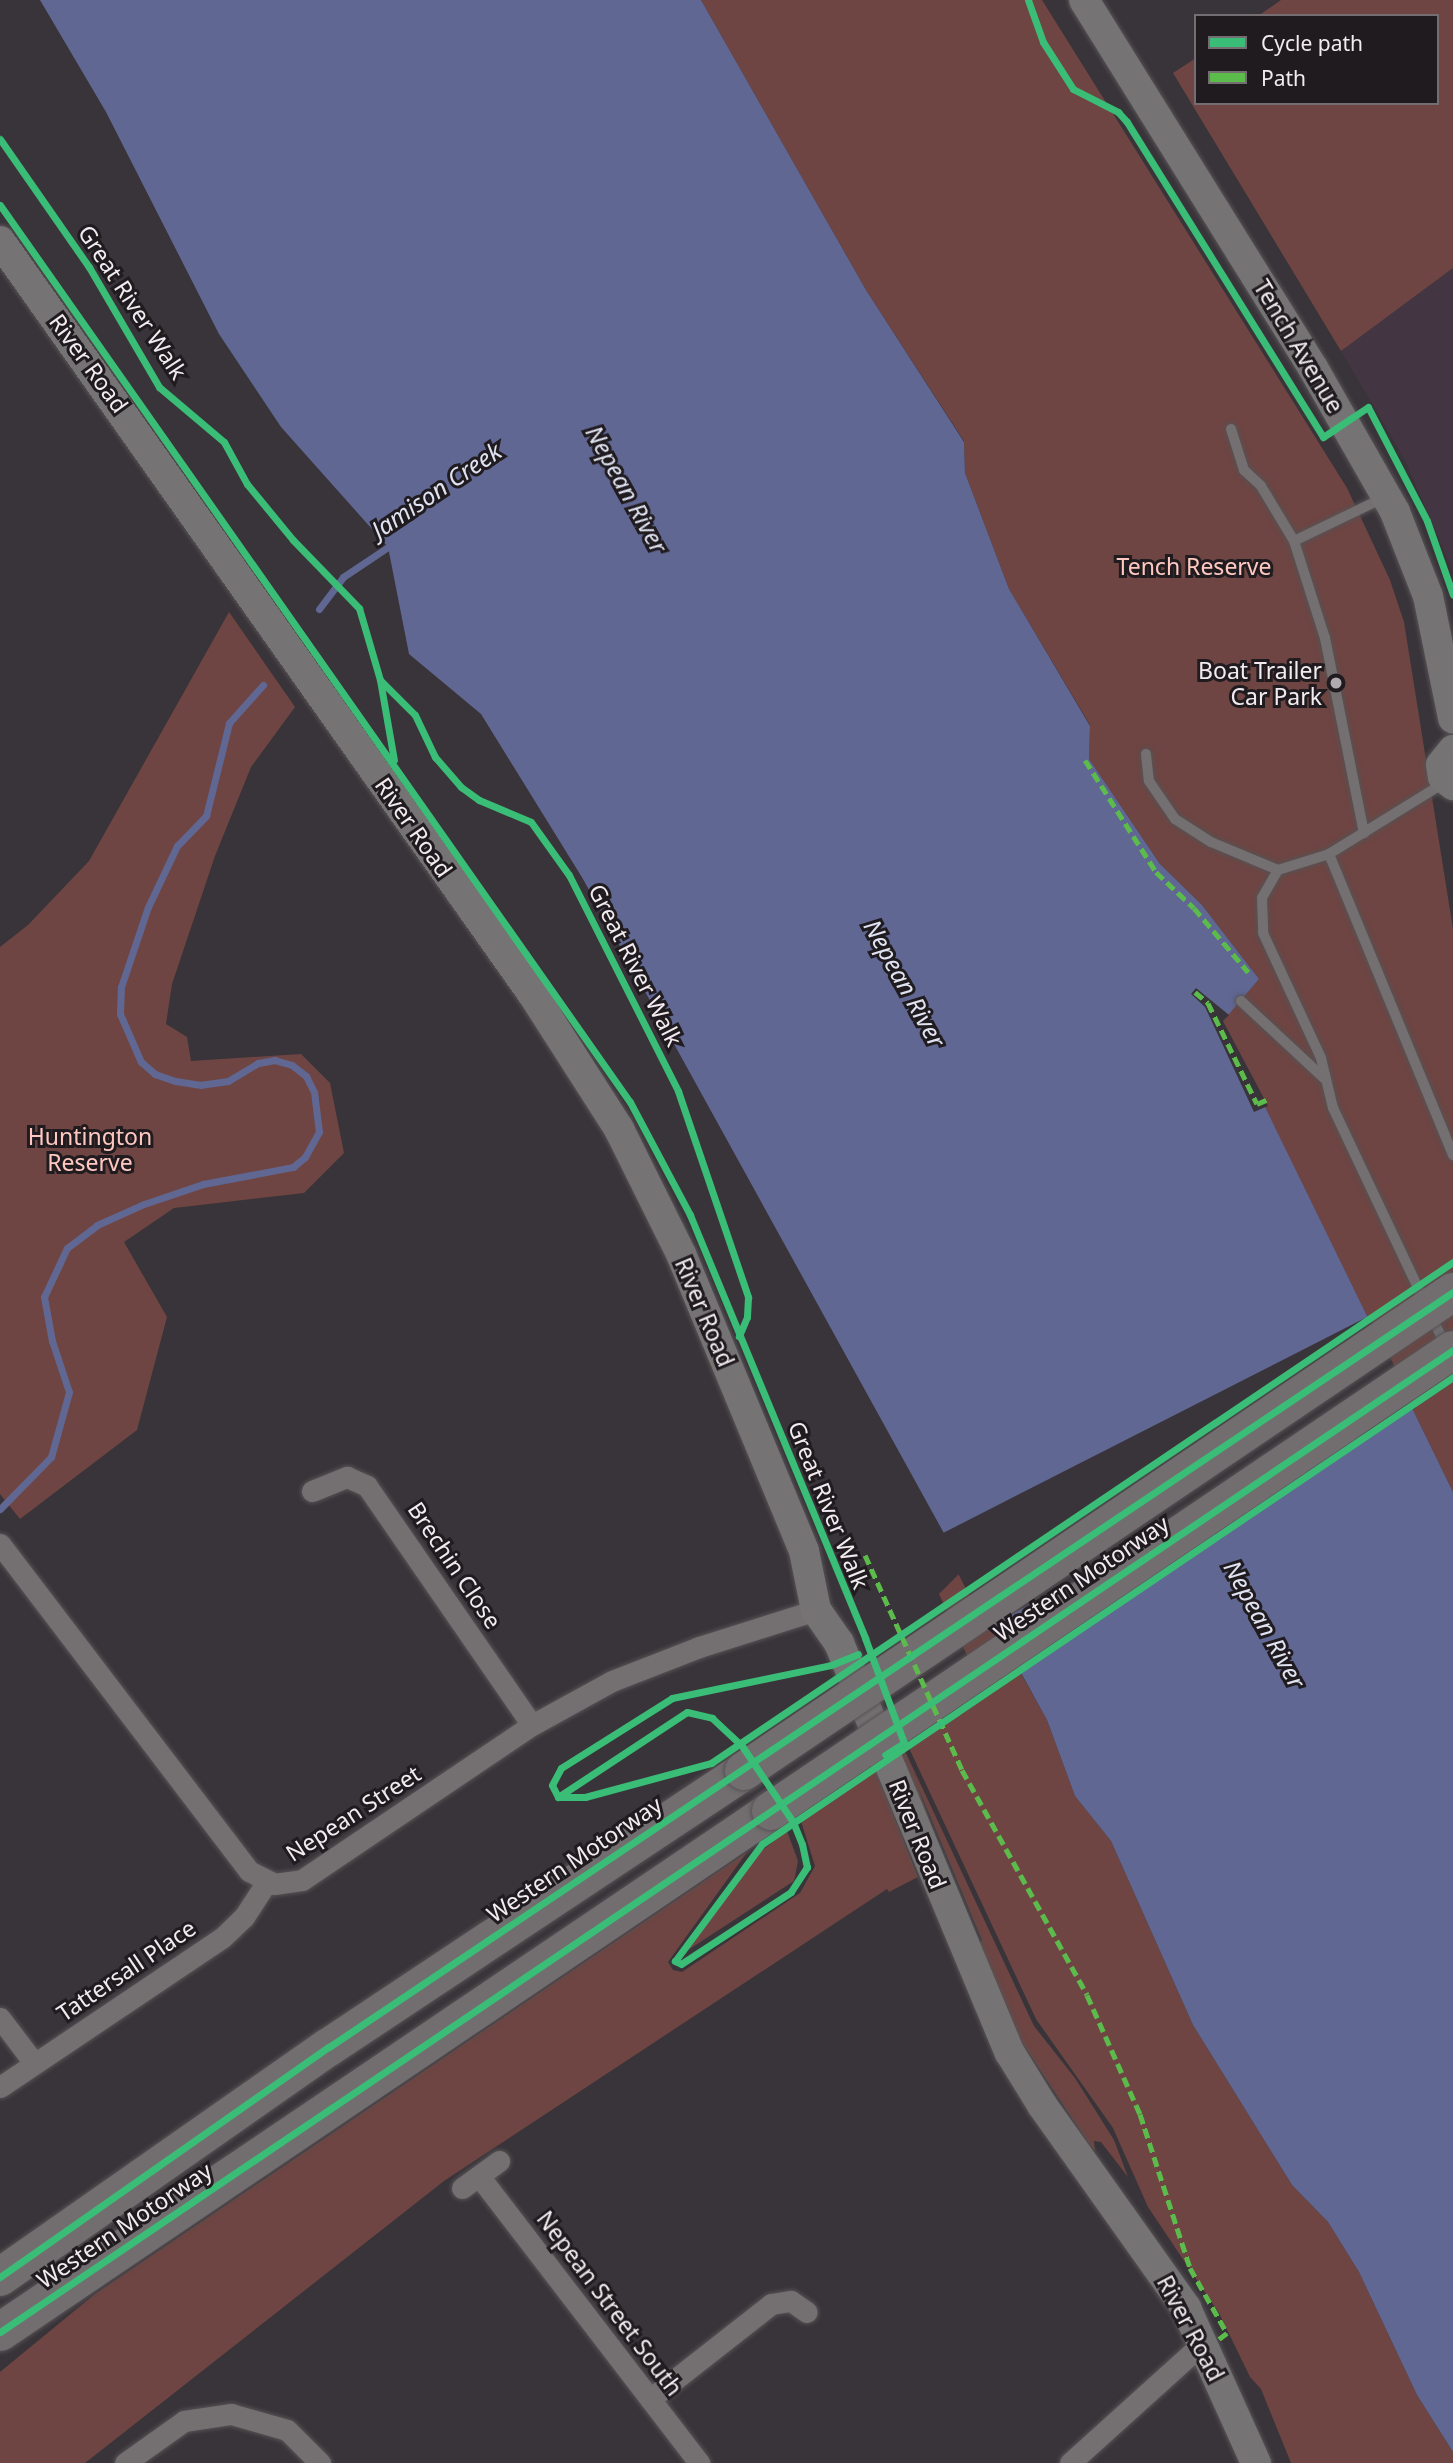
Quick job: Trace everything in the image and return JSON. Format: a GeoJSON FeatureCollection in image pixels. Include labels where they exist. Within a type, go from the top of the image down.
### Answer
{"type":"FeatureCollection","features":[{"type":"Feature","properties":{"kind":"highway","name":"Western Motorway"},"geometry":{"type":"LineString","coordinates":[[6,2272],[328,2047],[744,1771],[1453,1292]]}},
{"type":"Feature","properties":{"kind":"highway","name":"Western Motorway"},"geometry":{"type":"LineString","coordinates":[[0,2332],[1453,1350]]}},
{"type":"Feature","properties":{"kind":"highway"},"geometry":{"type":"LineString","coordinates":[[0,2346],[38,2306]]}},
{"type":"Feature","properties":{"kind":"street","name":"Tench Avenue"},"geometry":{"type":"LineString","coordinates":[[1084,0],[1325,387],[1387,496],[1428,596],[1453,718]]}},
{"type":"Feature","properties":{"kind":"street","name":"River Road"},"geometry":{"type":"LineString","coordinates":[[0,242],[583,1068],[650,1185],[804,1551],[816,1610],[839,1643],[1010,2053],[1042,2105],[1165,2276],[1203,2343],[1255,2463]]}},
{"type":"Feature","properties":{"kind":"street"},"geometry":{"type":"LineString","coordinates":[[1450,783],[1441,765],[1453,750]]}},
{"type":"Feature","properties":{"kind":"street","name":"Brechin Close"},"geometry":{"type":"LineString","coordinates":[[312,1491],[347,1476],[367,1486],[531,1725]]}},
{"type":"Feature","properties":{"kind":"street","name":"Nepean Street"},"geometry":{"type":"LineString","coordinates":[[0,1544],[249,1871],[267,1883],[302,1880],[531,1725],[612,1681],[699,1647],[816,1610]]}},
{"type":"Feature","properties":{"kind":"street","name":"Tattersall Place"},"geometry":{"type":"LineString","coordinates":[[0,2087],[222,1938],[243,1917],[267,1883]]}},
{"type":"Feature","properties":{"kind":"street"},"geometry":{"type":"LineString","coordinates":[[0,2018],[34,2063]]}},
{"type":"Feature","properties":{"kind":"street","name":"Nepean Street South"},"geometry":{"type":"LineString","coordinates":[[499,2161],[470,2182],[650,2399],[699,2463]]}},
{"type":"Feature","properties":{"kind":"street"},"geometry":{"type":"LineString","coordinates":[[650,2399],[771,2304],[791,2301],[807,2312]]}},
{"type":"Feature","properties":{"kind":"street"},"geometry":{"type":"LineString","coordinates":[[1070,2463],[1203,2343]]}},
{"type":"Feature","properties":{"kind":"street"},"geometry":{"type":"LineString","coordinates":[[125,2463],[184,2421],[231,2414],[287,2430],[320,2463]]}},
{"type":"Feature","properties":{"kind":"lane"},"geometry":{"type":"LineString","coordinates":[[1231,429],[1244,470],[1261,486],[1294,541],[1325,638],[1364,833]]}},
{"type":"Feature","properties":{"kind":"lane"},"geometry":{"type":"LineString","coordinates":[[1294,541],[1387,496]]}},
{"type":"Feature","properties":{"kind":"lane"},"geometry":{"type":"LineString","coordinates":[[1146,754],[1149,781],[1175,819],[1211,842],[1278,870],[1329,854],[1450,783]]}},
{"type":"Feature","properties":{"kind":"lane"},"geometry":{"type":"LineString","coordinates":[[1329,854],[1453,1155]]}},
{"type":"Feature","properties":{"kind":"lane"},"geometry":{"type":"LineString","coordinates":[[1278,870],[1262,898],[1263,933],[1321,1058],[1338,1120],[1453,1362]]}},
{"type":"Feature","properties":{"kind":"lane"},"geometry":{"type":"LineString","coordinates":[[1241,1000],[1327,1081]]}},
{"type":"Feature","properties":{"kind":"shaded area"},"geometry":{"type":"Polygon","coordinates":[[[1453,268],[1453,572],[1405,460],[1341,351],[1453,268]]]}},
{"type":"Feature","properties":{"kind":"green space","name":"Tench Reserve"},"geometry":{"type":"Polygon","coordinates":[[[701,0],[1042,0],[1347,488],[1390,580],[1404,622],[1453,929],[1453,1492],[1222,1020],[1259,979],[1202,905],[1160,864],[1089,759],[1090,725],[1009,589],[965,473],[964,441],[866,290],[701,0]]]}},
{"type":"Feature","properties":{"kind":"green space"},"geometry":{"type":"Polygon","coordinates":[[[1281,0],[1453,0],[1453,268],[1341,351],[1173,73],[1194,59],[1194,105],[1439,105],[1439,14],[1261,14],[1281,0]]]}},
{"type":"Feature","properties":{"kind":"green space","name":"Huntington Reserve"},"geometry":{"type":"Polygon","coordinates":[[[229,612],[295,707],[251,767],[215,856],[172,984],[166,1024],[187,1037],[191,1061],[301,1054],[330,1083],[344,1153],[304,1193],[174,1208],[124,1242],[167,1317],[137,1430],[20,1519],[0,1494],[0,947],[28,925],[89,861],[229,612]]]}},
{"type":"Feature","properties":{"kind":"green space"},"geometry":{"type":"Polygon","coordinates":[[[963,1570],[1047,1720],[1075,1796],[1111,1841],[1193,2025],[1292,2185],[1328,2222],[1359,2272],[1417,2395],[1453,2452],[1453,2463],[1291,2463],[1261,2389],[1250,2377],[1219,2313],[1148,2207],[1113,2128],[1036,2019],[909,1748],[986,1697],[939,1594],[963,1570]]]}},
{"type":"Feature","properties":{"kind":"green space"},"geometry":{"type":"Polygon","coordinates":[[[905,1751],[1034,2026],[1075,2078],[1114,2140],[1128,2177],[1101,2142],[1094,2141],[1095,2151],[1089,2144],[1013,2029],[976,1949],[982,1940],[918,1787],[935,1836],[901,1754],[905,1751]]]}},
{"type":"Feature","properties":{"kind":"green space"},"geometry":{"type":"Polygon","coordinates":[[[876,1771],[918,1877],[889,1892],[887,1889],[444,2181],[85,2463],[0,2463],[0,2372],[95,2294],[747,1852],[668,1962],[673,1970],[682,1972],[800,1893],[815,1866],[801,1821],[876,1771]]]}},
{"type":"Feature","properties":{"kind":"green space"},"geometry":{"type":"Polygon","coordinates":[[[787,1831],[798,1861],[794,1881],[688,1950],[757,1854],[787,1831]]]}},
{"type":"Feature","properties":{"kind":"water","name":"Nepean River"},"geometry":{"type":"Polygon","coordinates":[[[40,0],[701,0],[866,290],[964,442],[965,473],[1009,589],[1090,726],[1089,759],[1160,864],[1202,905],[1259,979],[1223,1021],[1453,1492],[1453,2452],[1417,2395],[1359,2272],[1328,2222],[1292,2185],[1193,2025],[1111,1841],[1075,1796],[1047,1720],[583,879],[481,714],[409,654],[388,547],[281,427],[219,334],[106,112],[40,0]]]}},
{"type":"Feature","properties":{"kind":"pier"},"geometry":{"type":"Polygon","coordinates":[[[1196,988],[1229,1015],[1223,1021],[1268,1106],[1254,1112],[1205,1007],[1191,994],[1196,988]]]}},
{"type":"Feature","properties":{"kind":"pier"},"geometry":{"type":"Polygon","coordinates":[[[1369,1316],[1416,1408],[985,1627],[939,1535],[1369,1316]]]}},
{"type":"Feature","properties":{"kind":"waterway","name":"Jamison Creek"},"geometry":{"type":"LineString","coordinates":[[319,609],[343,577],[394,543]]}},
{"type":"Feature","properties":{"kind":"waterway","name":"Jamison Creek"},"geometry":{"type":"LineString","coordinates":[[0,1509],[51,1457],[69,1392],[52,1341],[44,1297],[67,1248],[97,1225],[144,1204],[203,1184],[293,1167],[305,1157],[319,1132],[314,1092],[306,1076],[292,1065],[275,1060],[258,1063],[228,1081],[201,1085],[175,1081],[155,1074],[141,1062],[120,1014],[121,987],[148,907],[177,846],[206,816],[229,723],[263,685]]}},
{"type":"Feature","properties":{"kind":"marked path"},"geometry":{"type":"LineString","coordinates":[[1085,760],[1156,872],[1194,908],[1248,972]]}},
{"type":"Feature","properties":{"kind":"marked path"},"geometry":{"type":"LineString","coordinates":[[1195,992],[1208,1003],[1257,1104],[1268,1099]]}},
{"type":"Feature","properties":{"kind":"marked path"},"geometry":{"type":"LineString","coordinates":[[865,1555],[962,1770],[1087,1995],[1140,2114],[1190,2268],[1227,2333],[1219,2339]]}},
{"type":"Feature","properties":{"kind":"cycle path"},"geometry":{"type":"LineString","coordinates":[[1028,0],[1043,42],[1073,89],[1118,112],[1127,122],[1323,437],[1368,407],[1427,521],[1453,595]]}},
{"type":"Feature","properties":{"kind":"cycle path","name":"Great River Walk"},"geometry":{"type":"LineString","coordinates":[[0,139],[89,267],[159,387],[224,442],[247,484],[293,540],[359,608],[380,680],[394,760]]}},
{"type":"Feature","properties":{"kind":"cycle path","name":"Great River Walk"},"geometry":{"type":"LineString","coordinates":[[0,205],[630,1102],[690,1215],[865,1638],[904,1743],[885,1755]]}},
{"type":"Feature","properties":{"kind":"cycle path","name":"Great River Walk"},"geometry":{"type":"LineString","coordinates":[[380,680],[415,715],[435,757],[461,787],[479,800],[531,822],[569,875],[678,1091],[748,1297],[747,1317],[739,1336]]}},
{"type":"Feature","properties":{"kind":"cycle path"},"geometry":{"type":"LineString","coordinates":[[558,1797],[585,1797],[711,1763],[1453,1262]]}},
{"type":"Feature","properties":{"kind":"cycle path"},"geometry":{"type":"LineString","coordinates":[[0,2277],[329,2047],[1453,1292]]}},
{"type":"Feature","properties":{"kind":"cycle path"},"geometry":{"type":"LineString","coordinates":[[0,2332],[1453,1350]]}},
{"type":"Feature","properties":{"kind":"cycle path"},"geometry":{"type":"LineString","coordinates":[[558,1797],[687,1712],[712,1718],[742,1746],[793,1822],[802,1844],[807,1867],[791,1892],[681,1964],[675,1961],[762,1844],[1453,1377]]}},
{"type":"Feature","properties":{"kind":"cycle path"},"geometry":{"type":"LineString","coordinates":[[558,1797],[552,1785],[561,1768],[672,1698],[831,1665],[858,1654]]}},
{"type":"Feature","properties":{"kind":"place","name":"Boat Trailer Car Park"},"geometry":{"type":"Point","coordinates":[1336,683]}}]}
